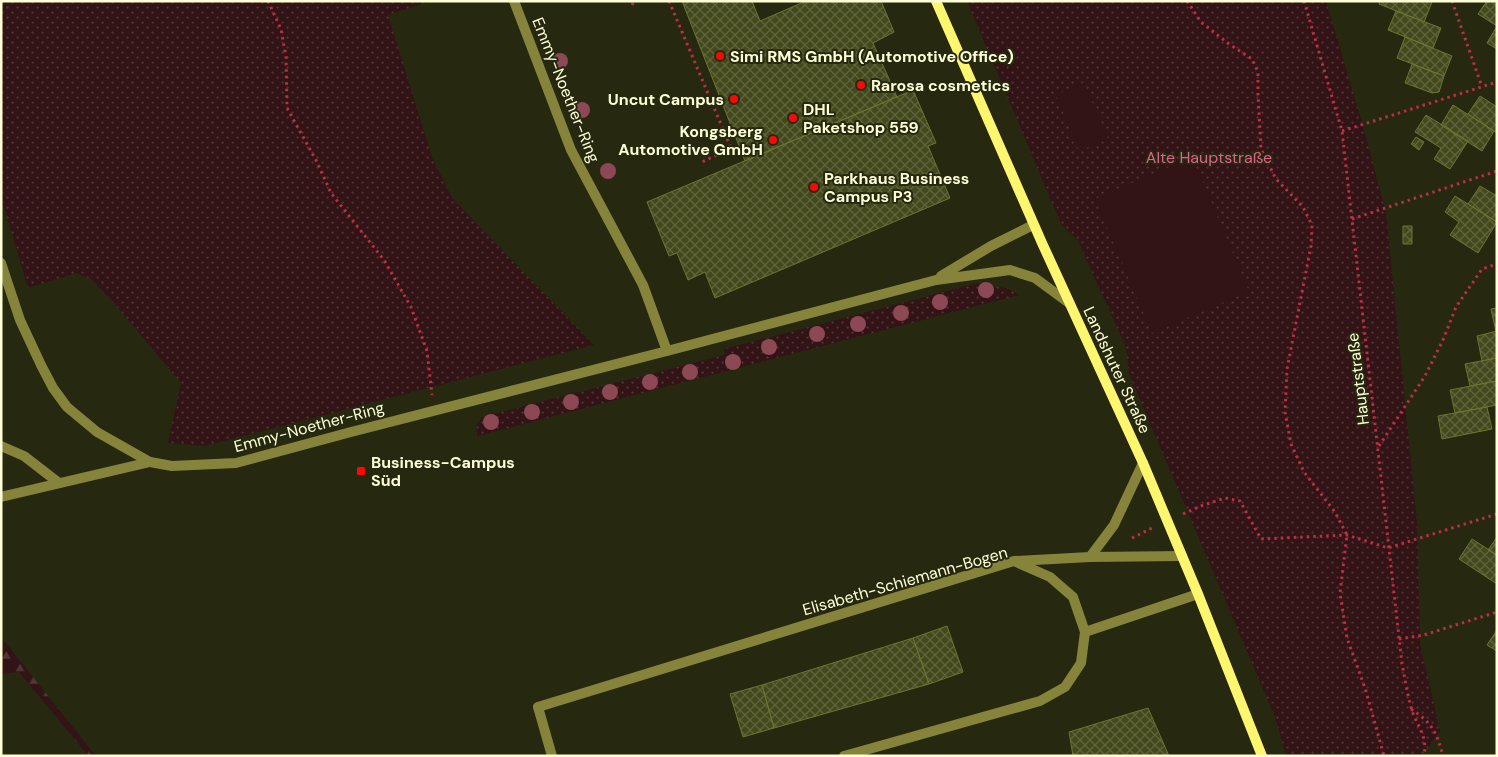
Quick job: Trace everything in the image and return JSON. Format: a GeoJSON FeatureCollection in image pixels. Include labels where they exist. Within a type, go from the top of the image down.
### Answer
{"type":"FeatureCollection","features":[{"type":"Feature","properties":{"kind":"main road","name":"Landshuter Straße"},"geometry":{"type":"LineString","coordinates":[[936,1],[1034,225],[1143,463],[1198,594],[1262,756]]}},
{"type":"Feature","properties":{"kind":"street","name":"Emmy-Noether-Ring"},"geometry":{"type":"LineString","coordinates":[[514,1],[571,150],[643,285],[667,352]]}},
{"type":"Feature","properties":{"kind":"street","name":"Emmy-Noether-Ring"},"geometry":{"type":"LineString","coordinates":[[936,280],[991,246],[1034,225]]}},
{"type":"Feature","properties":{"kind":"street","name":"Emmy-Noether-Ring"},"geometry":{"type":"LineString","coordinates":[[1,263],[20,320],[53,388],[68,407],[97,432],[150,462],[172,466],[236,463],[667,352],[936,280],[1010,270],[1035,278],[1069,303]]}},
{"type":"Feature","properties":{"kind":"street"},"geometry":{"type":"LineString","coordinates":[[1,446],[24,456],[60,483]]}},
{"type":"Feature","properties":{"kind":"street"},"geometry":{"type":"LineString","coordinates":[[1,497],[150,462]]}},
{"type":"Feature","properties":{"kind":"street"},"geometry":{"type":"LineString","coordinates":[[1090,557],[1114,525],[1143,463]]}},
{"type":"Feature","properties":{"kind":"street"},"geometry":{"type":"LineString","coordinates":[[1014,562],[1090,557],[1182,556]]}},
{"type":"Feature","properties":{"kind":"street","name":"Elisabeth-Schiemann-Bogen"},"geometry":{"type":"LineString","coordinates":[[552,756],[538,707],[1014,562],[1050,577],[1073,597],[1084,632],[1080,663],[1065,687],[1040,701],[844,756]]}},
{"type":"Feature","properties":{"kind":"street"},"geometry":{"type":"LineString","coordinates":[[1084,632],[1198,594]]}},
{"type":"Feature","properties":{"kind":"path"},"geometry":{"type":"LineString","coordinates":[[268,1],[280,29],[286,57],[287,108],[317,162],[331,193],[384,260],[411,307],[427,351],[434,411]]}},
{"type":"Feature","properties":{"kind":"path"},"geometry":{"type":"LineString","coordinates":[[669,1],[731,148],[702,162]]}},
{"type":"Feature","properties":{"kind":"path"},"geometry":{"type":"LineString","coordinates":[[1187,1],[1201,22],[1252,59],[1258,72],[1261,149],[1276,179],[1303,207],[1312,225],[1311,246],[1287,369],[1285,412],[1291,444],[1304,472],[1335,512],[1347,535],[1340,593],[1347,638],[1365,688],[1384,756]]}},
{"type":"Feature","properties":{"kind":"path","name":"Hauptstraße"},"geometry":{"type":"LineString","coordinates":[[1304,1],[1342,131],[1402,664],[1411,708],[1422,730],[1426,747],[1424,756]]}},
{"type":"Feature","properties":{"kind":"path"},"geometry":{"type":"LineString","coordinates":[[1452,1],[1482,87]]}},
{"type":"Feature","properties":{"kind":"path"},"geometry":{"type":"LineString","coordinates":[[1342,131],[1497,82]]}},
{"type":"Feature","properties":{"kind":"path"},"geometry":{"type":"LineString","coordinates":[[1352,219],[1497,171]]}},
{"type":"Feature","properties":{"kind":"path"},"geometry":{"type":"LineString","coordinates":[[1378,446],[1425,376],[1443,340],[1456,307],[1482,269],[1497,264]]}},
{"type":"Feature","properties":{"kind":"path"},"geometry":{"type":"LineString","coordinates":[[1132,538],[1201,506],[1225,498],[1240,501],[1261,539],[1347,535],[1388,548],[1497,514]]}},
{"type":"Feature","properties":{"kind":"path"},"geometry":{"type":"LineString","coordinates":[[1400,640],[1497,612]]}},
{"type":"Feature","properties":{"kind":"path"},"geometry":{"type":"LineString","coordinates":[[1411,708],[1427,719],[1436,734],[1443,756]]}},
{"type":"Feature","properties":{"kind":"green space"},"geometry":{"type":"Polygon","coordinates":[[[1,1],[431,1],[388,15],[432,157],[452,198],[594,345],[205,446],[168,443],[181,383],[114,303],[91,279],[76,273],[28,288],[1,197],[1,1]]]}},
{"type":"Feature","properties":{"kind":"green space","name":"Alte Hauptstraße"},"geometry":{"type":"Polygon","coordinates":[[[967,1],[1326,1],[1365,133],[1386,213],[1417,522],[1420,644],[1440,731],[1422,756],[1286,756],[1275,717],[1129,374],[1126,347],[1078,241],[1061,224],[967,1]]]}},
{"type":"Feature","properties":{"kind":"green space"},"geometry":{"type":"Polygon","coordinates":[[[1084,83],[1108,139],[1079,151],[1056,95],[1084,83]]]}},
{"type":"Feature","properties":{"kind":"green space"},"geometry":{"type":"Polygon","coordinates":[[[1192,157],[1249,291],[1152,333],[1095,199],[1192,157]]]}},
{"type":"Feature","properties":{"kind":"green space"},"geometry":{"type":"Polygon","coordinates":[[[978,283],[981,289],[1001,287],[1010,289],[1019,295],[477,436],[477,424],[482,417],[724,355],[724,349],[978,283]]]}},
{"type":"Feature","properties":{"kind":"green space"},"geometry":{"type":"Polygon","coordinates":[[[1,637],[96,756],[89,756],[86,753],[19,672],[1,674],[1,637]]]}},
{"type":"Feature","properties":{"kind":"building"},"geometry":{"type":"Polygon","coordinates":[[[682,1],[752,1],[760,21],[806,1],[881,1],[894,32],[873,43],[897,97],[745,161],[682,1]]]}},
{"type":"Feature","properties":{"kind":"building"},"geometry":{"type":"Polygon","coordinates":[[[1380,1],[1432,2],[1424,22],[1379,4],[1380,1]]]}},
{"type":"Feature","properties":{"kind":"building"},"geometry":{"type":"Polygon","coordinates":[[[1487,1],[1497,1],[1497,26],[1478,14],[1487,1]]]}},
{"type":"Feature","properties":{"kind":"building"},"geometry":{"type":"Polygon","coordinates":[[[1396,11],[1441,28],[1433,48],[1388,30],[1396,11]]]}},
{"type":"Feature","properties":{"kind":"building"},"geometry":{"type":"Polygon","coordinates":[[[1497,26],[1497,49],[1487,43],[1497,26]]]}},
{"type":"Feature","properties":{"kind":"building"},"geometry":{"type":"Polygon","coordinates":[[[1405,37],[1452,56],[1444,76],[1397,58],[1405,37]]]}},
{"type":"Feature","properties":{"kind":"building"},"geometry":{"type":"Polygon","coordinates":[[[1412,64],[1444,76],[1439,92],[1432,93],[1405,83],[1412,64]]]}},
{"type":"Feature","properties":{"kind":"building","name":"Parkhaus Business Campus P3"},"geometry":{"type":"Polygon","coordinates":[[[913,90],[936,143],[928,146],[950,198],[715,298],[705,272],[688,280],[677,253],[669,256],[647,202],[913,90]]]}},
{"type":"Feature","properties":{"kind":"building"},"geometry":{"type":"Polygon","coordinates":[[[1480,96],[1497,107],[1497,133],[1468,114],[1480,96]]]}},
{"type":"Feature","properties":{"kind":"building"},"geometry":{"type":"Polygon","coordinates":[[[1453,105],[1494,131],[1482,151],[1441,125],[1453,105]]]}},
{"type":"Feature","properties":{"kind":"building"},"geometry":{"type":"Polygon","coordinates":[[[1426,115],[1468,141],[1450,169],[1434,159],[1441,148],[1415,132],[1426,115]]]}},
{"type":"Feature","properties":{"kind":"building"},"geometry":{"type":"Polygon","coordinates":[[[1416,137],[1424,142],[1419,150],[1411,144],[1416,137]]]}},
{"type":"Feature","properties":{"kind":"building"},"geometry":{"type":"Polygon","coordinates":[[[1480,186],[1497,196],[1497,222],[1468,204],[1480,186]]]}},
{"type":"Feature","properties":{"kind":"building"},"geometry":{"type":"Polygon","coordinates":[[[1455,196],[1497,222],[1478,253],[1450,235],[1459,222],[1445,212],[1455,196]]]}},
{"type":"Feature","properties":{"kind":"building"},"geometry":{"type":"Polygon","coordinates":[[[1403,226],[1412,226],[1412,244],[1403,244],[1403,226]]]}},
{"type":"Feature","properties":{"kind":"building"},"geometry":{"type":"Polygon","coordinates":[[[1497,308],[1497,331],[1496,332],[1491,309],[1497,308]]]}},
{"type":"Feature","properties":{"kind":"building"},"geometry":{"type":"Polygon","coordinates":[[[1497,331],[1497,358],[1482,361],[1477,336],[1497,331]]]}},
{"type":"Feature","properties":{"kind":"building"},"geometry":{"type":"Polygon","coordinates":[[[1497,358],[1497,381],[1470,386],[1465,364],[1497,358]]]}},
{"type":"Feature","properties":{"kind":"building"},"geometry":{"type":"Polygon","coordinates":[[[1497,381],[1497,405],[1455,413],[1450,390],[1497,381]]]}},
{"type":"Feature","properties":{"kind":"building"},"geometry":{"type":"Polygon","coordinates":[[[1487,407],[1492,429],[1442,439],[1438,416],[1487,407]]]}},
{"type":"Feature","properties":{"kind":"building"},"geometry":{"type":"Polygon","coordinates":[[[1497,537],[1497,555],[1488,550],[1497,537]]]}},
{"type":"Feature","properties":{"kind":"building"},"geometry":{"type":"Polygon","coordinates":[[[1472,539],[1497,555],[1497,584],[1459,559],[1472,539]]]}},
{"type":"Feature","properties":{"kind":"building"},"geometry":{"type":"Polygon","coordinates":[[[947,626],[963,672],[929,684],[913,638],[947,626]]]}},
{"type":"Feature","properties":{"kind":"building"},"geometry":{"type":"Polygon","coordinates":[[[1497,630],[1497,651],[1487,645],[1497,630]]]}},
{"type":"Feature","properties":{"kind":"building"},"geometry":{"type":"Polygon","coordinates":[[[913,638],[929,684],[774,728],[762,685],[913,638]]]}},
{"type":"Feature","properties":{"kind":"building"},"geometry":{"type":"Polygon","coordinates":[[[762,685],[774,728],[743,737],[730,694],[762,685]]]}},
{"type":"Feature","properties":{"kind":"building"},"geometry":{"type":"Polygon","coordinates":[[[1148,708],[1169,756],[1073,756],[1069,732],[1148,708]]]}},
{"type":"Feature","properties":{"kind":"place","name":"Simi RMS GmbH (Automotive Office)"},"geometry":{"type":"Point","coordinates":[720,56]}},
{"type":"Feature","properties":{"kind":"place","name":"Rarosa cosmetics"},"geometry":{"type":"Point","coordinates":[861,85]}},
{"type":"Feature","properties":{"kind":"place","name":"Uncut Campus"},"geometry":{"type":"Point","coordinates":[734,99]}},
{"type":"Feature","properties":{"kind":"place","name":"DHL Paketshop 559"},"geometry":{"type":"Point","coordinates":[793,118]}},
{"type":"Feature","properties":{"kind":"place","name":"Kongsberg Automotive GmbH"},"geometry":{"type":"Point","coordinates":[773,140]}},
{"type":"Feature","properties":{"kind":"place","name":"Parkhaus Business Campus P3"},"geometry":{"type":"Point","coordinates":[814,187]}},
{"type":"Feature","properties":{"kind":"place","name":"Business-Campus Süd"},"geometry":{"type":"Point","coordinates":[361,471]}}]}
